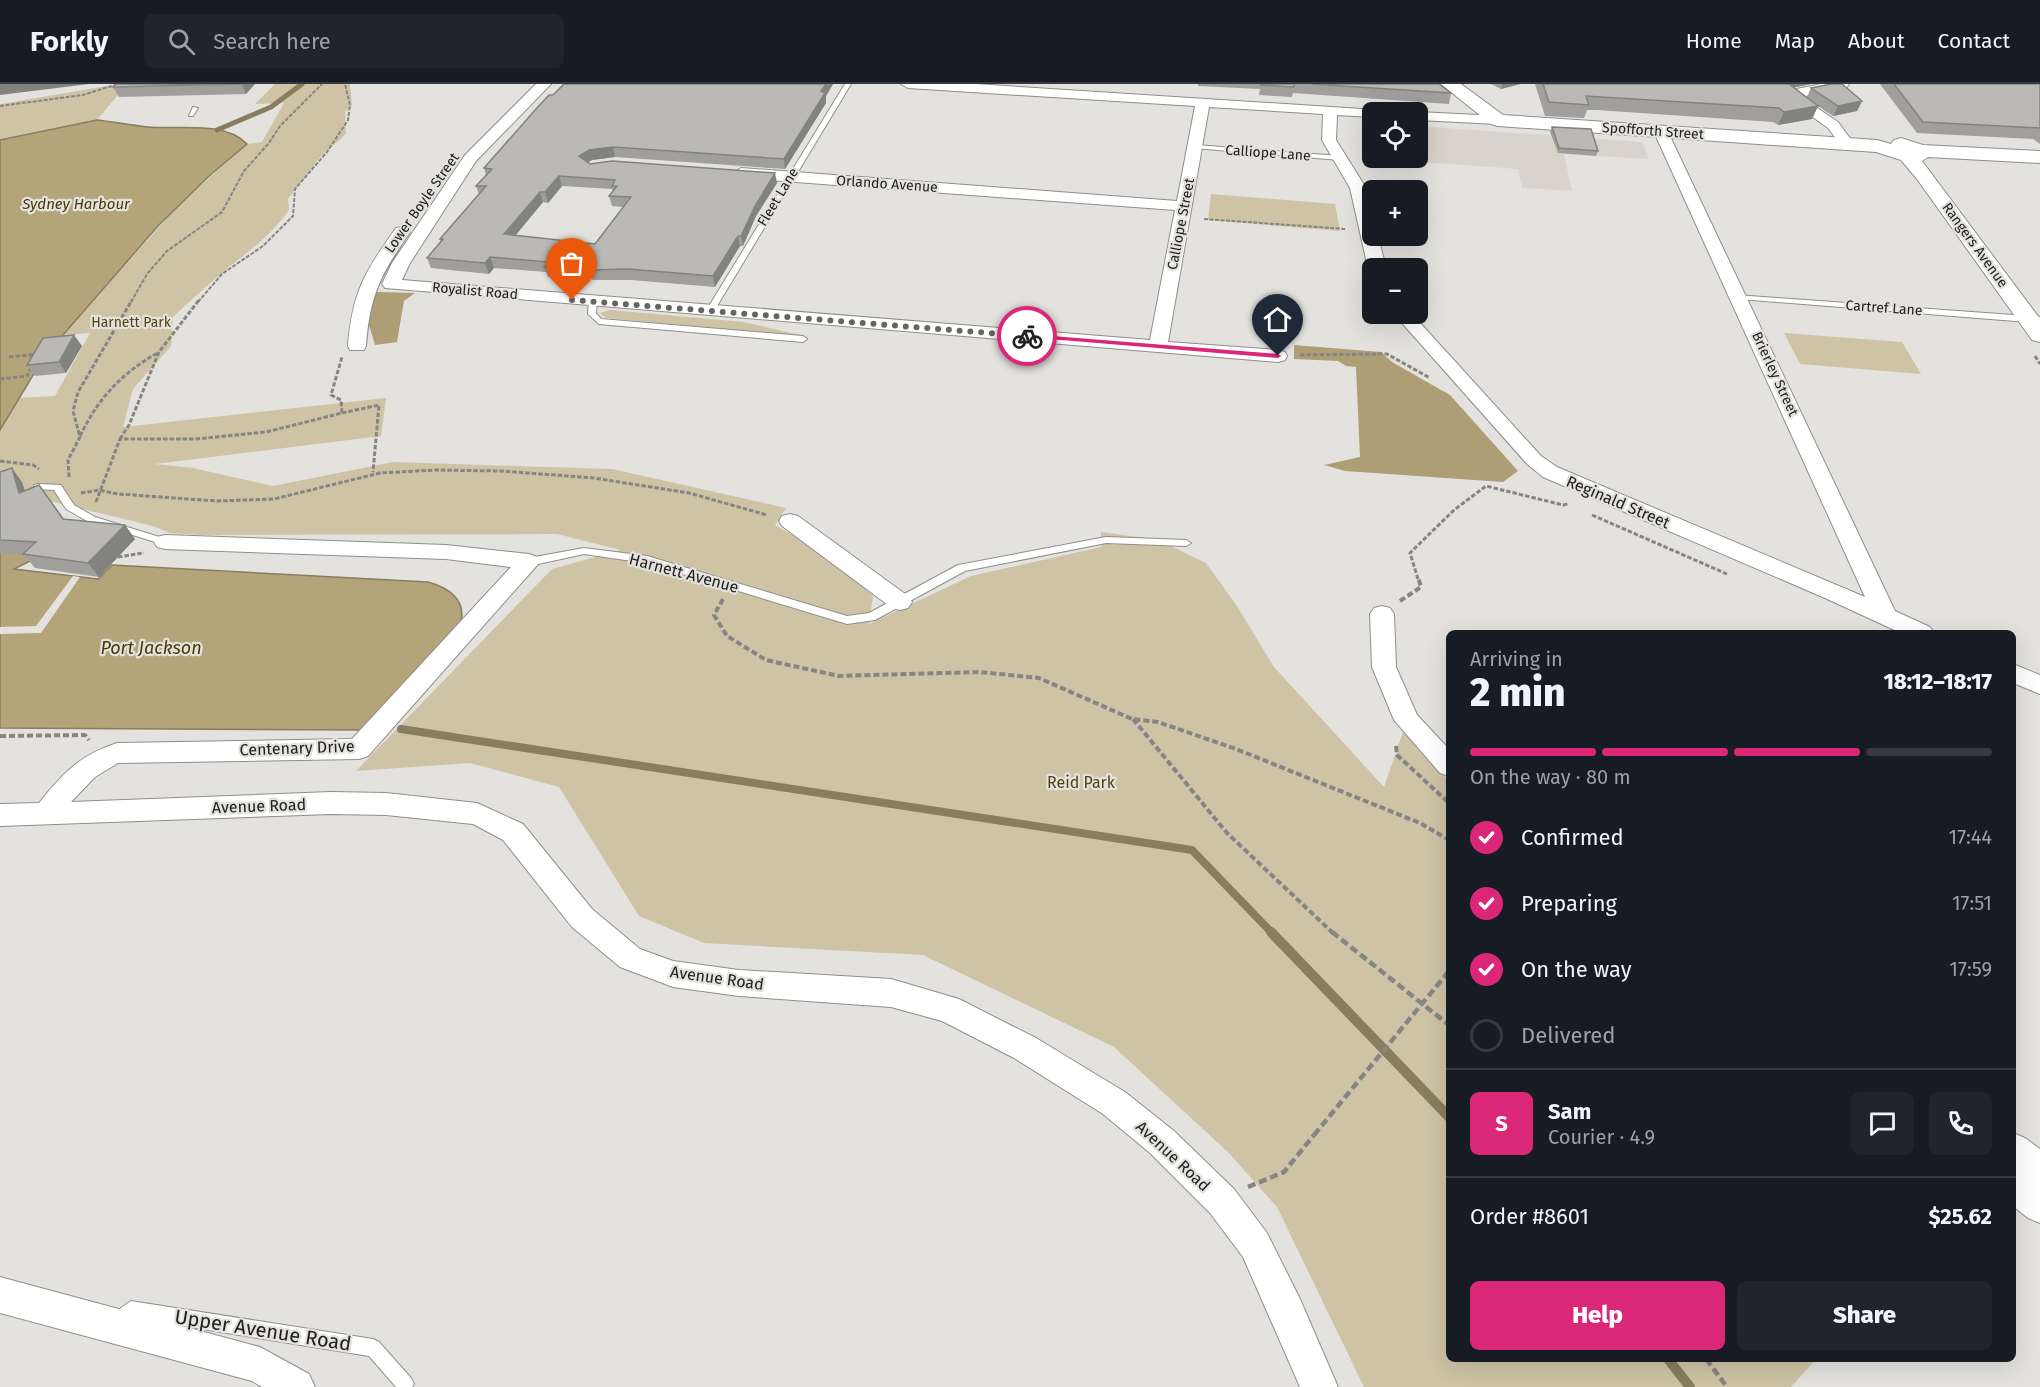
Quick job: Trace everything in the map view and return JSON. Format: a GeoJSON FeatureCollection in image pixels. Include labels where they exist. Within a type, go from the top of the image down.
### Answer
{"type":"FeatureCollection","features":[{"type":"Feature","properties":{"kind":"main road"},"geometry":{"type":"LineString","coordinates":[[1450,84],[1498,120]]}},
{"type":"Feature","properties":{"kind":"main road","name":"Spofforth Street"},"geometry":{"type":"LineString","coordinates":[[1498,120],[1848,145],[1905,152],[2038,159]]}},
{"type":"Feature","properties":{"kind":"main road","name":"Rangers Avenue"},"geometry":{"type":"LineString","coordinates":[[1905,152],[2036,325]]}},
{"type":"Feature","properties":{"kind":"street","name":"Lower Boyle Street"},"geometry":{"type":"LineString","coordinates":[[357,346],[361,308],[377,268],[460,148],[527,84]]}},
{"type":"Feature","properties":{"kind":"street","name":"Royalist Road"},"geometry":{"type":"LineString","coordinates":[[544,84],[470,158],[401,263],[391,284],[1278,356]]}},
{"type":"Feature","properties":{"kind":"street"},"geometry":{"type":"LineString","coordinates":[[908,84],[1062,88],[1203,102],[1362,112]]}},
{"type":"Feature","properties":{"kind":"street"},"geometry":{"type":"LineString","coordinates":[[1842,84],[1797,93],[1792,97],[1833,125],[1848,145]]}},
{"type":"Feature","properties":{"kind":"street","name":"Calliope Street"},"geometry":{"type":"LineString","coordinates":[[1158,346],[1203,102]]}},
{"type":"Feature","properties":{"kind":"street"},"geometry":{"type":"LineString","coordinates":[[1330,110],[1329,140],[1358,188],[1362,205]]}},
{"type":"Feature","properties":{"kind":"street","name":"Spofforth Street"},"geometry":{"type":"LineString","coordinates":[[1428,116],[1498,120]]}},
{"type":"Feature","properties":{"kind":"street","name":"Brierley Street"},"geometry":{"type":"LineString","coordinates":[[1661,132],[1886,617]]}},
{"type":"Feature","properties":{"kind":"street","name":"Orlando Avenue"},"geometry":{"type":"LineString","coordinates":[[720,171],[1182,212]]}},
{"type":"Feature","properties":{"kind":"street","name":"Reginald Street"},"geometry":{"type":"LineString","coordinates":[[1412,324],[1534,460],[1550,472],[1833,592],[1915,630]]}},
{"type":"Feature","properties":{"kind":"street"},"geometry":{"type":"LineString","coordinates":[[790,521],[900,602]]}},
{"type":"Feature","properties":{"kind":"street","name":"Harnett Avenue"},"geometry":{"type":"LineString","coordinates":[[165,542],[446,552],[528,562]]}},
{"type":"Feature","properties":{"kind":"street","name":"Centenary Drive"},"geometry":{"type":"LineString","coordinates":[[46,814],[79,774],[103,757],[133,751],[359,748],[528,562]]}},
{"type":"Feature","properties":{"kind":"street"},"geometry":{"type":"LineString","coordinates":[[1382,614],[1384,667],[1402,710],[1407,720],[1446,763]]}},
{"type":"Feature","properties":{"kind":"street"},"geometry":{"type":"LineString","coordinates":[[2016,674],[2040,685]]}},
{"type":"Feature","properties":{"kind":"street","name":"Avenue Road"},"geometry":{"type":"LineString","coordinates":[[0,815],[331,803],[386,804],[477,814],[513,832],[582,918],[630,958],[673,974],[739,983],[891,993],[948,1009],[1025,1048],[1114,1103],[1162,1142],[1221,1201],[1255,1245],[1319,1387]]}},
{"type":"Feature","properties":{"kind":"street"},"geometry":{"type":"LineString","coordinates":[[2016,1151],[2040,1170]]}},
{"type":"Feature","properties":{"kind":"street"},"geometry":{"type":"LineString","coordinates":[[2016,1187],[2040,1206]]}},
{"type":"Feature","properties":{"kind":"street","name":"Upper Avenue Road"},"geometry":{"type":"LineString","coordinates":[[5,1303],[112,1326],[260,1365],[296,1387]]}},
{"type":"Feature","properties":{"kind":"lane","name":"Fleet Lane"},"geometry":{"type":"LineString","coordinates":[[710,311],[848,84]]}},
{"type":"Feature","properties":{"kind":"lane","name":"Calliope Lane"},"geometry":{"type":"LineString","coordinates":[[1196,147],[1340,158]]}},
{"type":"Feature","properties":{"kind":"lane","name":"Cartref Lane"},"geometry":{"type":"LineString","coordinates":[[1739,297],[2036,325]]}},
{"type":"Feature","properties":{"kind":"lane"},"geometry":{"type":"LineString","coordinates":[[593,301],[592,314],[599,321],[803,339]]}},
{"type":"Feature","properties":{"kind":"lane"},"geometry":{"type":"LineString","coordinates":[[38,487],[57,487],[70,507],[91,519],[165,542]]}},
{"type":"Feature","properties":{"kind":"lane","name":"Harnett Avenue"},"geometry":{"type":"LineString","coordinates":[[528,562],[584,551],[647,560],[847,620],[871,617],[962,568],[1106,540],[1186,543]]}},
{"type":"Feature","properties":{"kind":"lane","name":"Upper Avenue Road"},"geometry":{"type":"LineString","coordinates":[[112,1326],[130,1309],[373,1348],[405,1384]]}},
{"type":"Feature","properties":{"kind":"path"},"geometry":{"type":"LineString","coordinates":[[0,106],[83,95],[118,84]]}},
{"type":"Feature","properties":{"kind":"path"},"geometry":{"type":"LineString","coordinates":[[80,437],[73,411],[78,392],[147,274],[167,251],[222,212],[244,171],[269,143],[280,126],[322,84]]}},
{"type":"Feature","properties":{"kind":"path"},"geometry":{"type":"LineString","coordinates":[[75,489],[96,503],[120,439],[129,425],[159,352],[222,274],[263,246],[293,216],[295,189],[313,171],[336,140],[351,112],[345,84]]}},
{"type":"Feature","properties":{"kind":"path"},"geometry":{"type":"LineString","coordinates":[[1182,212],[1362,230]]}},
{"type":"Feature","properties":{"kind":"path"},"geometry":{"type":"LineString","coordinates":[[342,413],[341,400],[331,395],[345,350],[357,346]]}},
{"type":"Feature","properties":{"kind":"path"},"geometry":{"type":"LineString","coordinates":[[69,484],[68,460],[91,411],[105,390],[139,363],[159,352]]}},
{"type":"Feature","properties":{"kind":"path"},"geometry":{"type":"LineString","coordinates":[[0,379],[27,376],[40,354],[11,357]]}},
{"type":"Feature","properties":{"kind":"path"},"geometry":{"type":"LineString","coordinates":[[29,372],[38,372]]}},
{"type":"Feature","properties":{"kind":"path"},"geometry":{"type":"LineString","coordinates":[[120,439],[196,439],[266,432],[379,405],[373,472]]}},
{"type":"Feature","properties":{"kind":"path"},"geometry":{"type":"LineString","coordinates":[[81,493],[99,490],[118,494],[163,495],[217,501],[274,499],[380,473],[435,470],[501,471],[594,478],[689,493],[790,521]]}},
{"type":"Feature","properties":{"kind":"path"},"geometry":{"type":"LineString","coordinates":[[1382,614],[1421,587],[1410,553],[1454,510],[1486,486],[1563,505],[1570,504]]}},
{"type":"Feature","properties":{"kind":"path"},"geometry":{"type":"LineString","coordinates":[[728,591],[714,615],[727,636],[765,660],[839,676],[980,672],[1039,678],[1132,719],[1158,722],[1236,749],[1420,823],[1446,838]]}},
{"type":"Feature","properties":{"kind":"path"},"geometry":{"type":"LineString","coordinates":[[1132,719],[1235,841],[1319,922],[1446,1023]]}},
{"type":"Feature","properties":{"kind":"path"},"geometry":{"type":"LineString","coordinates":[[0,736],[85,735],[103,757]]}},
{"type":"Feature","properties":{"kind":"path"},"geometry":{"type":"LineString","coordinates":[[1243,1189],[1284,1172],[1446,974]]}},
{"type":"Feature","properties":{"kind":"path"},"geometry":{"type":"LineString","coordinates":[[1708,1362],[1727,1387]]}},
{"type":"Feature","properties":{"kind":"shaded area"},"geometry":{"type":"Polygon","coordinates":[[[1428,127],[1642,142],[1649,159],[1564,154],[1572,191],[1522,188],[1518,169],[1428,162],[1428,127]]]}},
{"type":"Feature","properties":{"kind":"shaded area"},"geometry":{"type":"Polygon","coordinates":[[[382,274],[377,292],[415,293],[404,301],[397,342],[375,345],[369,325],[367,299],[382,274]]]}},
{"type":"Feature","properties":{"kind":"shaded area"},"geometry":{"type":"Polygon","coordinates":[[[1294,345],[1381,352],[1392,362],[1450,395],[1518,471],[1503,482],[1345,471],[1324,465],[1360,457],[1356,367],[1346,366],[1338,361],[1294,359],[1294,345]]]}},
{"type":"Feature","properties":{"kind":"green space"},"geometry":{"type":"Polygon","coordinates":[[[127,84],[97,120],[0,140],[0,104],[127,84]]]}},
{"type":"Feature","properties":{"kind":"green space","name":"Reid Park"},"geometry":{"type":"Polygon","coordinates":[[[275,84],[350,84],[352,106],[345,112],[346,134],[320,157],[288,199],[289,210],[276,226],[173,317],[171,346],[133,389],[123,427],[386,398],[381,436],[155,464],[193,468],[273,486],[393,462],[612,469],[786,508],[775,525],[822,552],[873,596],[869,624],[971,576],[1101,547],[1101,532],[1166,541],[1166,544],[1206,563],[1237,606],[1274,667],[1384,787],[1403,732],[1446,778],[1446,1362],[1813,1362],[1791,1387],[1364,1387],[1277,1207],[1229,1153],[1114,1047],[923,955],[704,943],[639,916],[559,787],[470,763],[356,771],[552,569],[621,550],[557,534],[203,535],[170,533],[153,526],[33,497],[0,508],[0,430],[18,398],[55,396],[90,333],[62,335],[183,201],[247,144],[262,142],[284,103],[255,104],[275,84]]]}},
{"type":"Feature","properties":{"kind":"green space"},"geometry":{"type":"Polygon","coordinates":[[[1211,194],[1335,204],[1340,231],[1208,220],[1211,194]]]}},
{"type":"Feature","properties":{"kind":"green space"},"geometry":{"type":"Polygon","coordinates":[[[610,310],[744,322],[809,337],[606,318],[600,313],[610,310]]]}},
{"type":"Feature","properties":{"kind":"green space"},"geometry":{"type":"Polygon","coordinates":[[[1784,333],[1902,342],[1921,374],[1800,364],[1784,333]]]}},
{"type":"Feature","properties":{"kind":"water","name":"Sydney Harbour"},"geometry":{"type":"Polygon","coordinates":[[[97,120],[160,128],[213,129],[226,132],[247,144],[208,177],[158,226],[56,343],[50,347],[0,430],[0,140],[97,120]]]}},
{"type":"Feature","properties":{"kind":"water","name":"Port Jackson"},"geometry":{"type":"Polygon","coordinates":[[[0,527],[38,557],[14,569],[98,579],[112,565],[428,582],[449,591],[454,596],[461,607],[461,622],[368,730],[0,728],[0,527]]]}},
{"type":"Feature","properties":{"kind":"pier"},"geometry":{"type":"Polygon","coordinates":[[[73,576],[80,577],[41,633],[0,634],[0,627],[36,626],[73,576]]]}},
{"type":"Feature","properties":{"kind":"building"},"geometry":{"type":"Polygon","coordinates":[[[116,84],[242,84],[113,87],[116,84]]]}},
{"type":"Feature","properties":{"kind":"building"},"geometry":{"type":"Polygon","coordinates":[[[564,84],[826,84],[821,91],[825,93],[784,159],[613,147],[589,150],[579,156],[590,164],[612,161],[775,173],[755,206],[741,236],[738,236],[713,276],[628,269],[590,270],[577,260],[570,269],[544,267],[549,262],[490,257],[485,263],[427,258],[443,239],[440,239],[486,186],[476,186],[492,169],[484,168],[549,95],[553,95],[564,84]],[[559,176],[545,192],[540,192],[504,234],[595,244],[631,197],[609,196],[617,186],[612,186],[615,180],[559,176]]]}},
{"type":"Feature","properties":{"kind":"building"},"geometry":{"type":"Polygon","coordinates":[[[1294,84],[1294,87],[1261,85],[1294,84]]]}},
{"type":"Feature","properties":{"kind":"building"},"geometry":{"type":"Polygon","coordinates":[[[1311,84],[1439,84],[1451,93],[1311,84]]]}},
{"type":"Feature","properties":{"kind":"building"},"geometry":{"type":"Polygon","coordinates":[[[1543,84],[1789,84],[1818,106],[1784,112],[1779,108],[1586,96],[1589,105],[1549,102],[1543,84]]]}},
{"type":"Feature","properties":{"kind":"building"},"geometry":{"type":"Polygon","coordinates":[[[1842,84],[1862,101],[1838,106],[1811,88],[1842,84]]]}},
{"type":"Feature","properties":{"kind":"building"},"geometry":{"type":"Polygon","coordinates":[[[1894,84],[2040,84],[2040,128],[1923,122],[1894,84]]]}},
{"type":"Feature","properties":{"kind":"building"},"geometry":{"type":"Polygon","coordinates":[[[1552,127],[1591,129],[1598,151],[1559,148],[1552,127]]]}},
{"type":"Feature","properties":{"kind":"building"},"geometry":{"type":"Polygon","coordinates":[[[74,335],[59,362],[27,365],[43,338],[74,335]]]}},
{"type":"Feature","properties":{"kind":"building"},"geometry":{"type":"Polygon","coordinates":[[[12,468],[19,493],[39,485],[63,519],[125,525],[88,563],[23,554],[36,542],[0,540],[0,472],[12,468]]]}},
{"type":"Feature","properties":{"kind":"waterway"},"geometry":{"type":"LineString","coordinates":[[217,130],[271,107],[302,84]]}},
{"type":"Feature","properties":{"kind":"waterway"},"geometry":{"type":"LineString","coordinates":[[401,729],[1192,850],[1273,934]]}},
{"type":"Feature","properties":{"kind":"waterway"},"geometry":{"type":"LineString","coordinates":[[1271,932],[1446,1114]]}},
{"type":"Feature","properties":{"kind":"waterway"},"geometry":{"type":"LineString","coordinates":[[1670,1362],[1690,1387]]}},
{"type":"Feature","properties":{"kind":"way so far"},"geometry":{"type":"LineString","coordinates":[[572,300],[1027,336]]}},
{"type":"Feature","properties":{"kind":"route"},"geometry":{"type":"LineString","coordinates":[[1027,336],[1278,356]]}},
{"type":"Feature","properties":{"kind":"park label","name":"Harnett Park"},"geometry":{"type":"Point","coordinates":[131,322]}}]}
